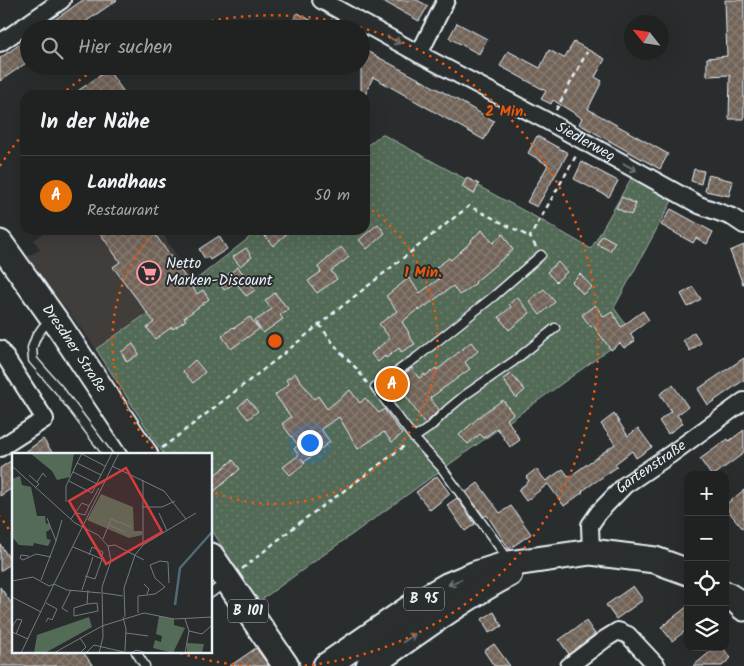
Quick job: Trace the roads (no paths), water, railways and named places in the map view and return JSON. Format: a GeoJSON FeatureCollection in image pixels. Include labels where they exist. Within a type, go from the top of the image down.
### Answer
{"type":"FeatureCollection","features":[{"type":"Feature","properties":{"kind":"main road","name":"Dresdner Straße"},"geometry":{"type":"LineString","coordinates":[[0,243],[151,453]]}},
{"type":"Feature","properties":{"kind":"main road","name":"B 95"},"geometry":{"type":"LineString","coordinates":[[326,666],[419,602],[447,586],[508,564],[591,552],[655,560],[684,571]]}},
{"type":"Feature","properties":{"kind":"main road","name":"B 101"},"geometry":{"type":"LineString","coordinates":[[212,560],[219,587],[286,666]]}},
{"type":"Feature","properties":{"kind":"main road","name":"B 95"},"geometry":{"type":"LineString","coordinates":[[369,666],[465,600],[536,560]]}},
{"type":"Feature","properties":{"kind":"main road"},"geometry":{"type":"LineString","coordinates":[[729,596],[744,608]]}},
{"type":"Feature","properties":{"kind":"street"},"geometry":{"type":"LineString","coordinates":[[33,20],[62,0]]}},
{"type":"Feature","properties":{"kind":"street","name":"Siedlerweg"},"geometry":{"type":"LineString","coordinates":[[321,0],[357,20]]}},
{"type":"Feature","properties":{"kind":"street"},"geometry":{"type":"LineString","coordinates":[[418,54],[446,0]]}},
{"type":"Feature","properties":{"kind":"street","name":"Siedlerweg"},"geometry":{"type":"LineString","coordinates":[[370,27],[549,122],[699,205],[740,218]]}},
{"type":"Feature","properties":{"kind":"street"},"geometry":{"type":"LineString","coordinates":[[0,43],[20,29]]}},
{"type":"Feature","properties":{"kind":"street"},"geometry":{"type":"LineString","coordinates":[[0,349],[45,419],[0,448]]}},
{"type":"Feature","properties":{"kind":"street","name":"Gartenstraße"},"geometry":{"type":"LineString","coordinates":[[591,552],[590,525],[599,512],[625,484],[671,454],[744,401]]}},
{"type":"Feature","properties":{"kind":"street"},"geometry":{"type":"LineString","coordinates":[[569,666],[618,631],[628,635],[657,666]]}},
{"type":"Feature","properties":{"kind":"lane"},"geometry":{"type":"LineString","coordinates":[[508,564],[503,552],[442,467],[414,438],[376,387],[488,301],[541,255]]}},
{"type":"Feature","properties":{"kind":"lane"},"geometry":{"type":"LineString","coordinates":[[54,320],[43,327],[36,337],[32,348],[33,360],[60,391],[106,453]]}},
{"type":"Feature","properties":{"kind":"lane"},"geometry":{"type":"LineString","coordinates":[[414,438],[430,427],[465,395],[514,361],[555,328]]}},
{"type":"Feature","properties":{"kind":"lane"},"geometry":{"type":"LineString","coordinates":[[141,654],[145,666]]}},
{"type":"Feature","properties":{"kind":"place","name":"Netto Marken-Discount"},"geometry":{"type":"Point","coordinates":[149,273]}},
{"type":"Feature","properties":{"kind":"place","name":"Landhaus"},"geometry":{"type":"Point","coordinates":[392,384]}}]}
